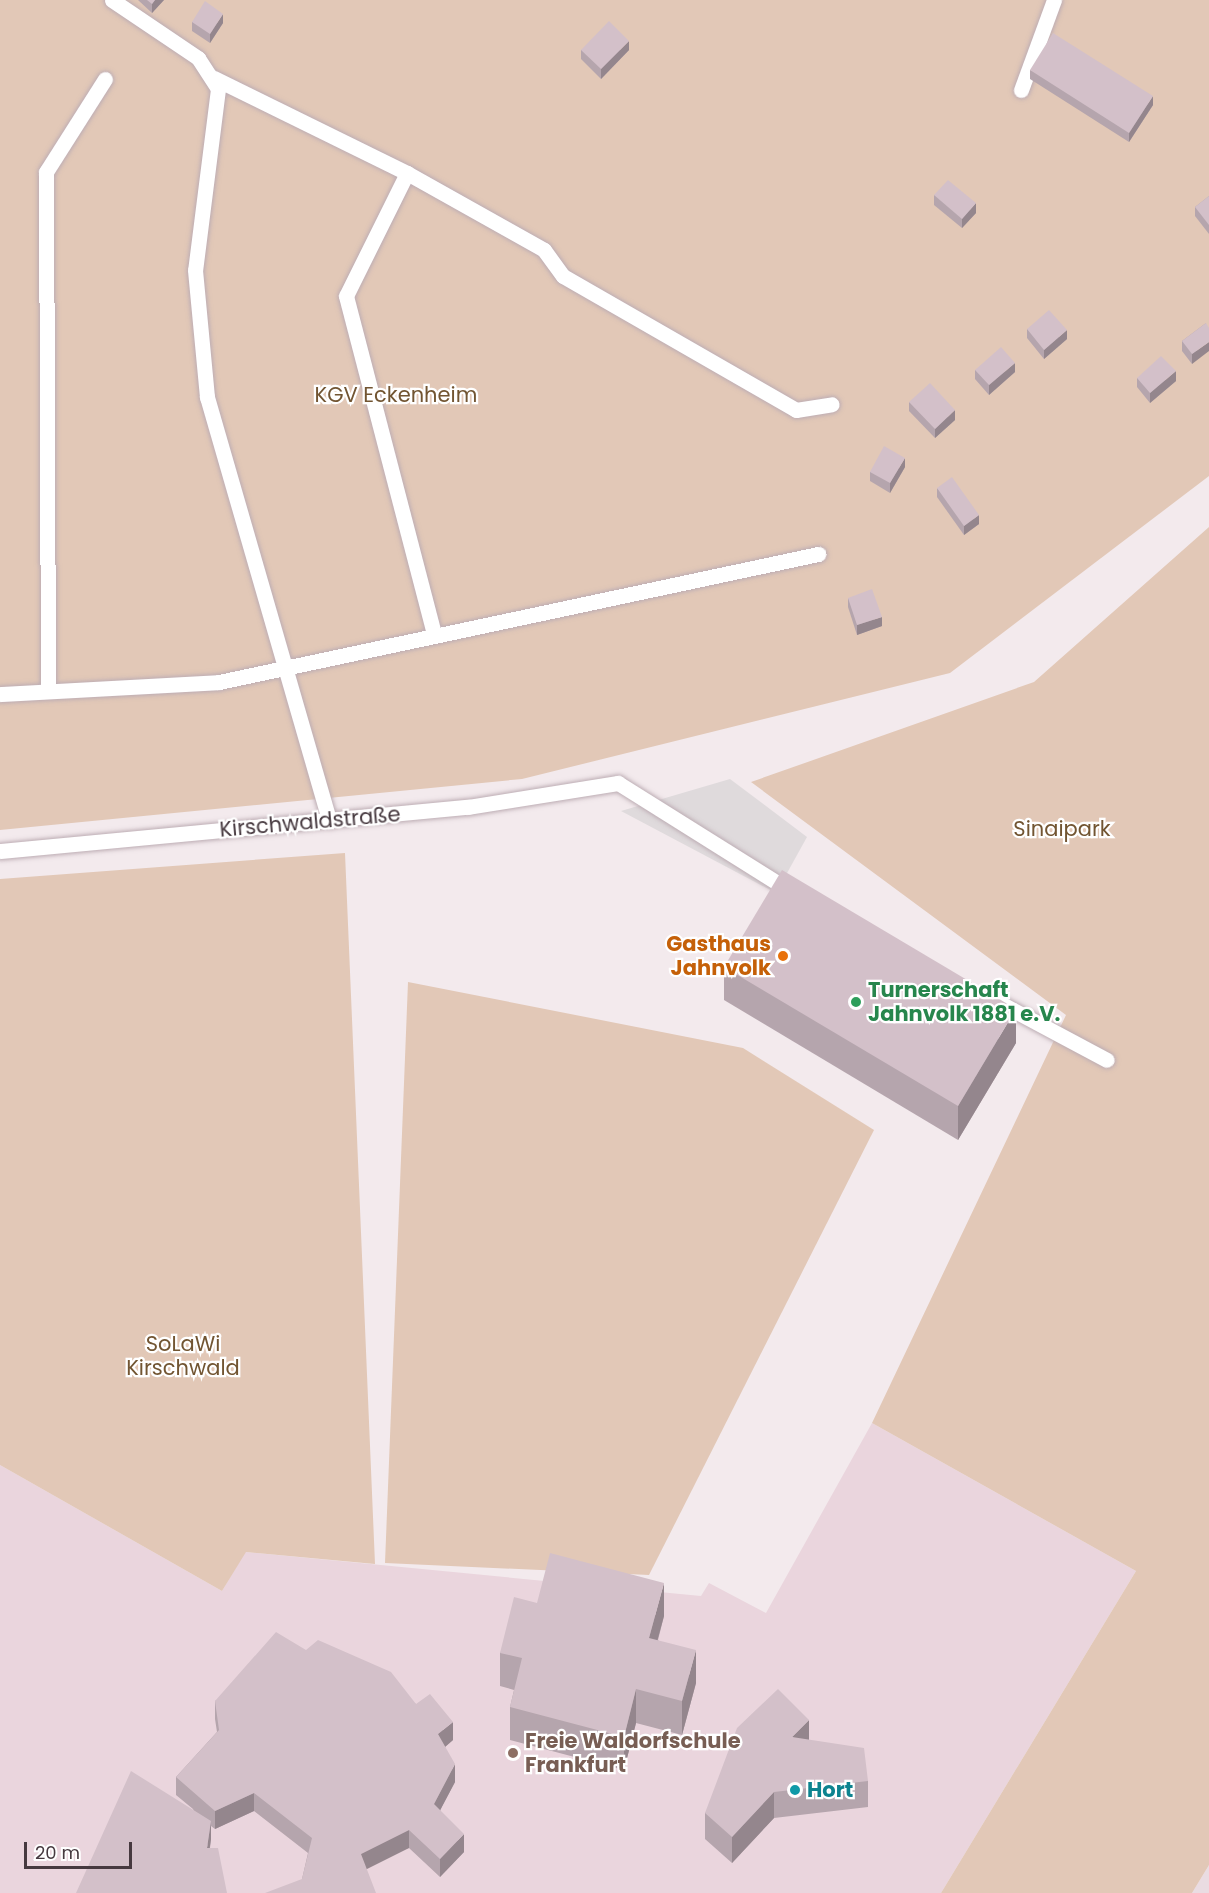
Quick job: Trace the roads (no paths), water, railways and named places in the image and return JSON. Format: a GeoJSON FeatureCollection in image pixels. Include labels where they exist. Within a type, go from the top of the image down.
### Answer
{"type":"FeatureCollection","features":[{"type":"Feature","properties":{"kind":"lane"},"geometry":{"type":"LineString","coordinates":[[112,0],[198,58],[214,78],[218,89],[195,270],[207,397],[329,821]]}},
{"type":"Feature","properties":{"kind":"lane"},"geometry":{"type":"LineString","coordinates":[[1021,90],[1054,0]]}},
{"type":"Feature","properties":{"kind":"lane"},"geometry":{"type":"LineString","coordinates":[[214,78],[407,173],[544,250],[563,276],[796,410],[832,404]]}},
{"type":"Feature","properties":{"kind":"lane"},"geometry":{"type":"LineString","coordinates":[[48,691],[46,172],[105,79]]}},
{"type":"Feature","properties":{"kind":"lane"},"geometry":{"type":"LineString","coordinates":[[407,173],[346,296],[434,634]]}},
{"type":"Feature","properties":{"kind":"lane"},"geometry":{"type":"LineString","coordinates":[[0,694],[219,682],[434,634],[818,554]]}},
{"type":"Feature","properties":{"kind":"lane","name":"Kirschwaldstraße"},"geometry":{"type":"LineString","coordinates":[[0,851],[468,807],[618,783],[812,903]]}},
{"type":"Feature","properties":{"kind":"lane"},"geometry":{"type":"LineString","coordinates":[[980,993],[1107,1060]]}},
{"type":"Feature","properties":{"kind":"place","name":"Gasthaus Jahnvolk"},"geometry":{"type":"Point","coordinates":[783,956]}},
{"type":"Feature","properties":{"kind":"place","name":"Turnerschaft Jahnvolk 1881 e.V."},"geometry":{"type":"Point","coordinates":[856,1002]}},
{"type":"Feature","properties":{"kind":"place","name":"Freie Waldorfschule Frankfurt"},"geometry":{"type":"Point","coordinates":[513,1753]}},
{"type":"Feature","properties":{"kind":"place","name":"Hort"},"geometry":{"type":"Point","coordinates":[795,1790]}},
{"type":"Feature","properties":{"kind":"park label","name":"KGV Eckenheim"},"geometry":{"type":"Point","coordinates":[396,395]}},
{"type":"Feature","properties":{"kind":"park label","name":"Sinaipark"},"geometry":{"type":"Point","coordinates":[1062,829]}},
{"type":"Feature","properties":{"kind":"park label","name":"SoLaWi Kirschwald"},"geometry":{"type":"Point","coordinates":[183,1356]}}]}
